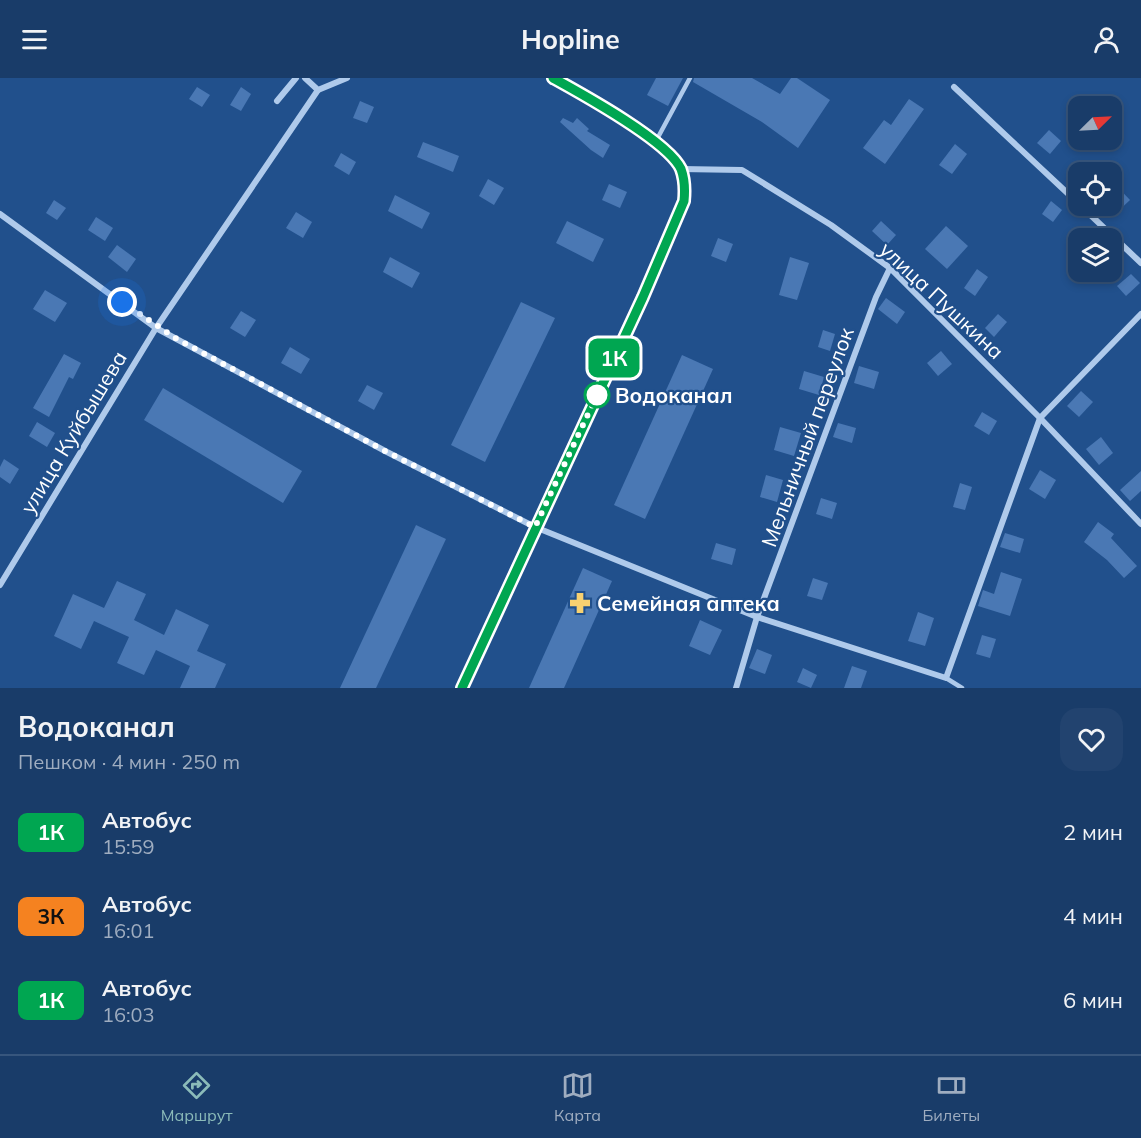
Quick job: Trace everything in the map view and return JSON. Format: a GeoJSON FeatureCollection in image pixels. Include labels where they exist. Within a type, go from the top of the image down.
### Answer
{"type":"FeatureCollection","features":[{"type":"Feature","properties":{"kind":"street"},"geometry":{"type":"LineString","coordinates":[[277,101],[296,78]]}},
{"type":"Feature","properties":{"kind":"street"},"geometry":{"type":"LineString","coordinates":[[305,78],[318,90],[347,78]]}},
{"type":"Feature","properties":{"kind":"street"},"geometry":{"type":"LineString","coordinates":[[462,688],[674,228],[684,201],[685,185],[681,169],[674,158],[586,96],[553,78]]}},
{"type":"Feature","properties":{"kind":"street"},"geometry":{"type":"LineString","coordinates":[[954,87],[1068,193]]}},
{"type":"Feature","properties":{"kind":"street","name":"улица Куйбышева"},"geometry":{"type":"LineString","coordinates":[[0,585],[156,328],[318,90]]}},
{"type":"Feature","properties":{"kind":"street","name":"улица Пушкина"},"geometry":{"type":"LineString","coordinates":[[681,169],[742,170],[831,225],[890,268],[1040,418],[1141,524]]}},
{"type":"Feature","properties":{"kind":"street"},"geometry":{"type":"LineString","coordinates":[[0,214],[156,328],[387,452],[535,527],[757,617],[946,678],[1040,418],[1141,314]]}},
{"type":"Feature","properties":{"kind":"street"},"geometry":{"type":"LineString","coordinates":[[1093,216],[1141,262]]}},
{"type":"Feature","properties":{"kind":"street","name":"Мельничный переулок"},"geometry":{"type":"LineString","coordinates":[[736,688],[757,617],[876,297],[890,268]]}},
{"type":"Feature","properties":{"kind":"lane"},"geometry":{"type":"LineString","coordinates":[[655,143],[690,78]]}},
{"type":"Feature","properties":{"kind":"lane"},"geometry":{"type":"LineString","coordinates":[[946,678],[962,688]]}},
{"type":"Feature","properties":{"kind":"building"},"geometry":{"type":"Polygon","coordinates":[[[656,78],[683,78],[668,106],[647,95],[656,78]]]}},
{"type":"Feature","properties":{"kind":"building"},"geometry":{"type":"Polygon","coordinates":[[[694,78],[752,78],[780,94],[791,78],[797,78],[830,100],[798,148],[762,122],[693,82],[694,78]]]}},
{"type":"Feature","properties":{"kind":"building"},"geometry":{"type":"Polygon","coordinates":[[[197,87],[210,95],[202,107],[189,99],[197,87]]]}},
{"type":"Feature","properties":{"kind":"building"},"geometry":{"type":"Polygon","coordinates":[[[241,87],[251,94],[241,111],[230,105],[241,87]]]}},
{"type":"Feature","properties":{"kind":"building"},"geometry":{"type":"Polygon","coordinates":[[[909,99],[924,109],[885,164],[863,148],[884,120],[891,125],[909,99]]]}},
{"type":"Feature","properties":{"kind":"building"},"geometry":{"type":"Polygon","coordinates":[[[360,101],[374,107],[367,123],[353,118],[360,101]]]}},
{"type":"Feature","properties":{"kind":"building"},"geometry":{"type":"Polygon","coordinates":[[[563,118],[573,123],[577,118],[589,129],[587,131],[610,145],[603,158],[560,122],[563,118]]]}},
{"type":"Feature","properties":{"kind":"building"},"geometry":{"type":"Polygon","coordinates":[[[1049,130],[1061,141],[1050,154],[1037,143],[1049,130]]]}},
{"type":"Feature","properties":{"kind":"building"},"geometry":{"type":"Polygon","coordinates":[[[423,142],[459,156],[453,172],[417,157],[423,142]]]}},
{"type":"Feature","properties":{"kind":"building"},"geometry":{"type":"Polygon","coordinates":[[[955,144],[967,154],[952,174],[939,165],[955,144]]]}},
{"type":"Feature","properties":{"kind":"building"},"geometry":{"type":"Polygon","coordinates":[[[341,153],[356,162],[349,175],[334,166],[341,153]]]}},
{"type":"Feature","properties":{"kind":"building"},"geometry":{"type":"Polygon","coordinates":[[[488,179],[504,188],[494,205],[479,196],[488,179]]]}},
{"type":"Feature","properties":{"kind":"building"},"geometry":{"type":"Polygon","coordinates":[[[609,184],[627,192],[620,208],[602,200],[609,184]]]}},
{"type":"Feature","properties":{"kind":"building"},"geometry":{"type":"Polygon","coordinates":[[[1122,192],[1130,200],[1122,208],[1122,192]]]}},
{"type":"Feature","properties":{"kind":"building"},"geometry":{"type":"Polygon","coordinates":[[[395,195],[430,213],[422,229],[388,211],[395,195]]]}},
{"type":"Feature","properties":{"kind":"building"},"geometry":{"type":"Polygon","coordinates":[[[54,200],[66,208],[57,220],[46,213],[54,200]]]}},
{"type":"Feature","properties":{"kind":"building"},"geometry":{"type":"Polygon","coordinates":[[[1051,201],[1062,210],[1053,222],[1042,214],[1051,201]]]}},
{"type":"Feature","properties":{"kind":"building"},"geometry":{"type":"Polygon","coordinates":[[[296,212],[312,222],[303,238],[286,228],[296,212]]]}},
{"type":"Feature","properties":{"kind":"building"},"geometry":{"type":"Polygon","coordinates":[[[96,217],[113,228],[105,241],[88,230],[96,217]]]}},
{"type":"Feature","properties":{"kind":"building"},"geometry":{"type":"Polygon","coordinates":[[[567,221],[604,239],[593,262],[556,243],[567,221]]]}},
{"type":"Feature","properties":{"kind":"building"},"geometry":{"type":"Polygon","coordinates":[[[881,221],[896,235],[887,245],[872,231],[881,221]]]}},
{"type":"Feature","properties":{"kind":"building"},"geometry":{"type":"Polygon","coordinates":[[[946,226],[968,246],[947,269],[925,249],[946,226]]]}},
{"type":"Feature","properties":{"kind":"building"},"geometry":{"type":"Polygon","coordinates":[[[718,238],[733,244],[726,262],[711,256],[718,238]]]}},
{"type":"Feature","properties":{"kind":"building"},"geometry":{"type":"Polygon","coordinates":[[[117,245],[136,259],[127,272],[108,257],[117,245]]]}},
{"type":"Feature","properties":{"kind":"building"},"geometry":{"type":"Polygon","coordinates":[[[390,257],[420,273],[412,288],[383,272],[390,257]]]}},
{"type":"Feature","properties":{"kind":"building"},"geometry":{"type":"Polygon","coordinates":[[[790,257],[809,263],[797,300],[779,295],[790,257]]]}},
{"type":"Feature","properties":{"kind":"building"},"geometry":{"type":"Polygon","coordinates":[[[977,269],[988,277],[975,296],[964,288],[977,269]]]}},
{"type":"Feature","properties":{"kind":"building"},"geometry":{"type":"Polygon","coordinates":[[[1131,274],[1140,283],[1126,296],[1117,286],[1131,274]]]}},
{"type":"Feature","properties":{"kind":"building"},"geometry":{"type":"Polygon","coordinates":[[[45,290],[67,303],[55,322],[33,309],[45,290]]]}},
{"type":"Feature","properties":{"kind":"building"},"geometry":{"type":"Polygon","coordinates":[[[886,298],[905,312],[897,324],[878,309],[886,298]]]}},
{"type":"Feature","properties":{"kind":"building"},"geometry":{"type":"Polygon","coordinates":[[[521,302],[555,318],[485,462],[451,445],[521,302]]]}},
{"type":"Feature","properties":{"kind":"building"},"geometry":{"type":"Polygon","coordinates":[[[241,311],[256,320],[245,337],[230,328],[241,311]]]}},
{"type":"Feature","properties":{"kind":"building"},"geometry":{"type":"Polygon","coordinates":[[[998,314],[1007,322],[994,337],[985,328],[998,314]]]}},
{"type":"Feature","properties":{"kind":"building"},"geometry":{"type":"Polygon","coordinates":[[[823,330],[835,334],[830,351],[818,347],[823,330]]]}},
{"type":"Feature","properties":{"kind":"building"},"geometry":{"type":"Polygon","coordinates":[[[290,347],[310,359],[301,374],[281,363],[290,347]]]}},
{"type":"Feature","properties":{"kind":"building"},"geometry":{"type":"Polygon","coordinates":[[[941,351],[952,364],[938,376],[927,363],[941,351]]]}},
{"type":"Feature","properties":{"kind":"building"},"geometry":{"type":"Polygon","coordinates":[[[64,354],[81,363],[73,379],[69,377],[49,417],[33,408],[64,354]]]}},
{"type":"Feature","properties":{"kind":"building"},"geometry":{"type":"Polygon","coordinates":[[[682,355],[713,369],[645,519],[614,505],[682,355]]]}},
{"type":"Feature","properties":{"kind":"building"},"geometry":{"type":"Polygon","coordinates":[[[859,366],[879,372],[874,389],[854,383],[859,366]]]}},
{"type":"Feature","properties":{"kind":"building"},"geometry":{"type":"Polygon","coordinates":[[[804,371],[824,377],[819,395],[799,389],[804,371]]]}},
{"type":"Feature","properties":{"kind":"building"},"geometry":{"type":"Polygon","coordinates":[[[367,385],[383,393],[374,410],[358,401],[367,385]]]}},
{"type":"Feature","properties":{"kind":"building"},"geometry":{"type":"Polygon","coordinates":[[[163,388],[302,471],[283,503],[144,420],[163,388]]]}},
{"type":"Feature","properties":{"kind":"building"},"geometry":{"type":"Polygon","coordinates":[[[1081,391],[1093,402],[1079,417],[1067,406],[1081,391]]]}},
{"type":"Feature","properties":{"kind":"building"},"geometry":{"type":"Polygon","coordinates":[[[982,412],[997,421],[989,435],[974,426],[982,412]]]}},
{"type":"Feature","properties":{"kind":"building"},"geometry":{"type":"Polygon","coordinates":[[[37,422],[55,433],[47,447],[29,436],[37,422]]]}},
{"type":"Feature","properties":{"kind":"building"},"geometry":{"type":"Polygon","coordinates":[[[838,423],[856,428],[852,443],[833,437],[838,423]]]}},
{"type":"Feature","properties":{"kind":"building"},"geometry":{"type":"Polygon","coordinates":[[[780,427],[801,433],[794,456],[774,450],[780,427]]]}},
{"type":"Feature","properties":{"kind":"building"},"geometry":{"type":"Polygon","coordinates":[[[1101,437],[1113,453],[1099,465],[1086,449],[1101,437]]]}},
{"type":"Feature","properties":{"kind":"building"},"geometry":{"type":"Polygon","coordinates":[[[4,459],[19,469],[10,484],[0,477],[0,467],[4,459]]]}},
{"type":"Feature","properties":{"kind":"building"},"geometry":{"type":"Polygon","coordinates":[[[1040,470],[1056,480],[1045,499],[1029,489],[1040,470]]]}},
{"type":"Feature","properties":{"kind":"building"},"geometry":{"type":"Polygon","coordinates":[[[1141,471],[1141,491],[1130,501],[1120,490],[1141,471]]]}},
{"type":"Feature","properties":{"kind":"building"},"geometry":{"type":"Polygon","coordinates":[[[766,475],[783,480],[777,502],[760,497],[766,475]]]}},
{"type":"Feature","properties":{"kind":"building"},"geometry":{"type":"Polygon","coordinates":[[[960,483],[972,487],[965,510],[953,507],[960,483]]]}},
{"type":"Feature","properties":{"kind":"building"},"geometry":{"type":"Polygon","coordinates":[[[821,498],[837,503],[832,519],[816,514],[821,498]]]}},
{"type":"Feature","properties":{"kind":"building"},"geometry":{"type":"Polygon","coordinates":[[[1098,522],[1114,534],[1111,538],[1137,566],[1124,578],[1107,560],[1084,542],[1098,522]]]}},
{"type":"Feature","properties":{"kind":"building"},"geometry":{"type":"Polygon","coordinates":[[[416,525],[446,539],[376,688],[340,688],[416,525]]]}},
{"type":"Feature","properties":{"kind":"building"},"geometry":{"type":"Polygon","coordinates":[[[1005,533],[1024,539],[1020,553],[1000,547],[1005,533]]]}},
{"type":"Feature","properties":{"kind":"building"},"geometry":{"type":"Polygon","coordinates":[[[716,543],[736,549],[732,565],[711,559],[716,543]]]}},
{"type":"Feature","properties":{"kind":"building"},"geometry":{"type":"Polygon","coordinates":[[[583,568],[612,581],[564,688],[529,688],[583,568]]]}},
{"type":"Feature","properties":{"kind":"building"},"geometry":{"type":"Polygon","coordinates":[[[1001,572],[1022,579],[1010,616],[978,606],[983,590],[994,594],[1001,572]]]}},
{"type":"Feature","properties":{"kind":"building"},"geometry":{"type":"Polygon","coordinates":[[[813,578],[828,583],[822,600],[807,596],[813,578]]]}},
{"type":"Feature","properties":{"kind":"building"},"geometry":{"type":"Polygon","coordinates":[[[117,581],[146,594],[134,620],[164,635],[176,609],[209,625],[197,651],[226,664],[215,688],[180,688],[190,666],[156,650],[144,675],[117,663],[129,637],[94,621],[81,649],[54,636],[73,594],[104,608],[117,581]]]}},
{"type":"Feature","properties":{"kind":"building"},"geometry":{"type":"Polygon","coordinates":[[[918,612],[934,618],[925,646],[908,641],[918,612]]]}},
{"type":"Feature","properties":{"kind":"building"},"geometry":{"type":"Polygon","coordinates":[[[700,620],[722,630],[710,655],[689,646],[700,620]]]}},
{"type":"Feature","properties":{"kind":"building"},"geometry":{"type":"Polygon","coordinates":[[[982,635],[996,639],[990,658],[976,654],[982,635]]]}},
{"type":"Feature","properties":{"kind":"building"},"geometry":{"type":"Polygon","coordinates":[[[757,649],[772,655],[765,674],[749,668],[757,649]]]}},
{"type":"Feature","properties":{"kind":"building"},"geometry":{"type":"Polygon","coordinates":[[[852,666],[867,671],[861,688],[844,688],[852,666]]]}},
{"type":"Feature","properties":{"kind":"building"},"geometry":{"type":"Polygon","coordinates":[[[803,668],[817,675],[811,688],[797,682],[803,668]]]}},
{"type":"Feature","properties":{"kind":"bus line","name":"1К"},"geometry":{"type":"LineString","coordinates":[[462,688],[643,297],[684,201],[685,185],[681,169],[674,158],[636,129],[586,96],[553,78]]}},
{"type":"Feature","properties":{"kind":"place","name":"Водоканал"},"geometry":{"type":"Point","coordinates":[597,395]}},
{"type":"Feature","properties":{"kind":"place","name":"Семейная аптека"},"geometry":{"type":"Point","coordinates":[580,603]}},
{"type":"Feature","properties":{"kind":"route"},"geometry":{"type":"LineString","coordinates":[[122,302],[156,328],[387,452],[535,527],[597,395]]}}]}
